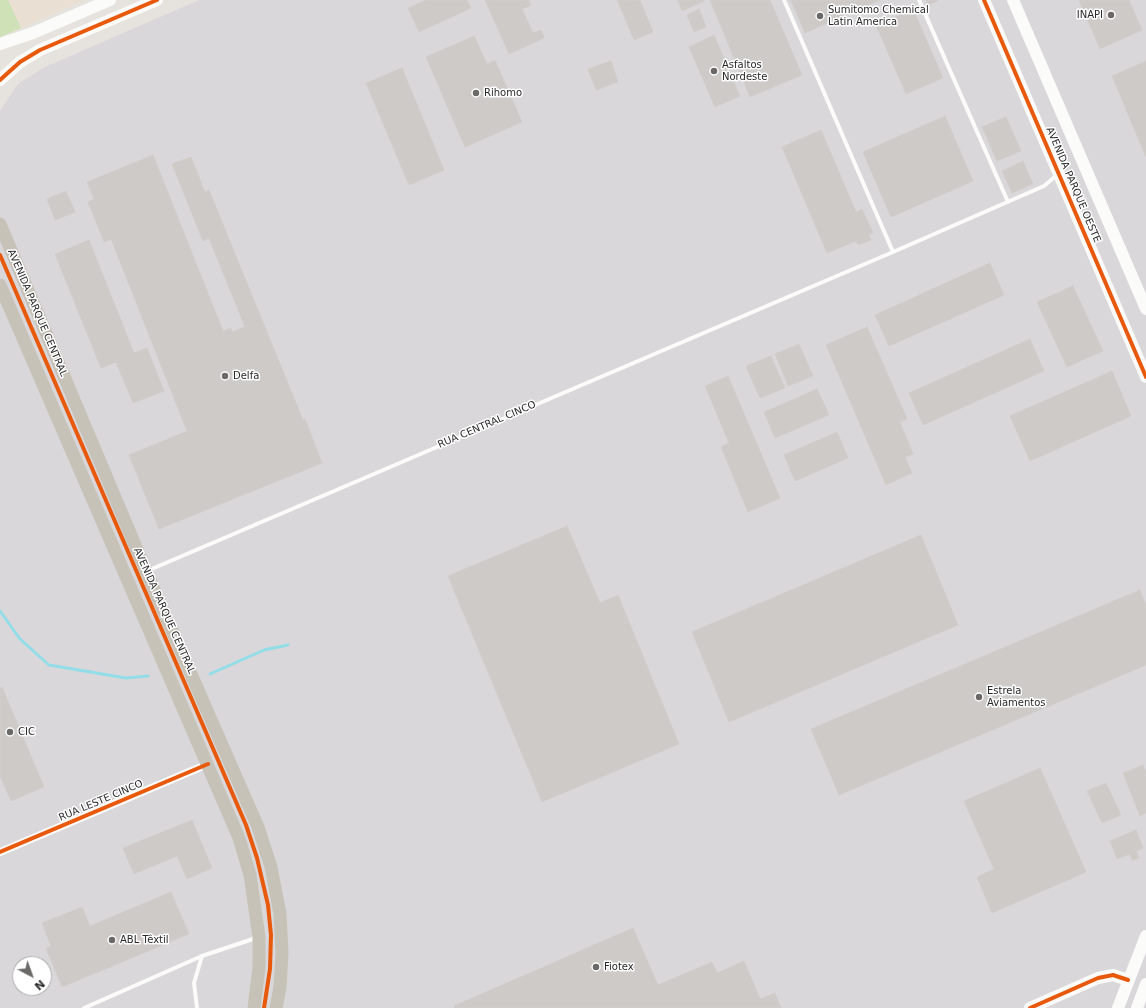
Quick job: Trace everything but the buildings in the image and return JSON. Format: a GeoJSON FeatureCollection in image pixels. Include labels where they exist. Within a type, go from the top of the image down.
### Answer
{"type":"FeatureCollection","features":[{"type":"Feature","properties":{"kind":"main road","name":"AVENIDA PARQUE CENTRAL"},"geometry":{"type":"LineString","coordinates":[[0,224],[146,571],[258,827],[271,867],[280,914],[282,953],[280,988],[276,1008]]}},
{"type":"Feature","properties":{"kind":"main road","name":"AVENIDA PARQUE CENTRAL"},"geometry":{"type":"LineString","coordinates":[[0,285],[208,764],[243,850],[253,891],[259,937],[259,967],[254,1008]]}},
{"type":"Feature","properties":{"kind":"street"},"geometry":{"type":"LineString","coordinates":[[0,44],[33,33],[110,0]]}},
{"type":"Feature","properties":{"kind":"street"},"geometry":{"type":"LineString","coordinates":[[0,80],[20,62],[40,50],[158,0]]}},
{"type":"Feature","properties":{"kind":"street","name":"AVENIDA PARQUE OESTE"},"geometry":{"type":"LineString","coordinates":[[984,0],[1146,377]]}},
{"type":"Feature","properties":{"kind":"street","name":"AVENIDA PARQUE OESTE"},"geometry":{"type":"LineString","coordinates":[[1013,0],[1146,309]]}},
{"type":"Feature","properties":{"kind":"street","name":"RUA LESTE CINCO"},"geometry":{"type":"LineString","coordinates":[[0,852],[208,764]]}},
{"type":"Feature","properties":{"kind":"street"},"geometry":{"type":"LineString","coordinates":[[1118,1008],[1146,936]]}},
{"type":"Feature","properties":{"kind":"street"},"geometry":{"type":"LineString","coordinates":[[1030,1008],[1098,978],[1113,975],[1128,980]]}},
{"type":"Feature","properties":{"kind":"street"},"geometry":{"type":"LineString","coordinates":[[1137,1008],[1146,984]]}},
{"type":"Feature","properties":{"kind":"lane"},"geometry":{"type":"LineString","coordinates":[[784,0],[893,252]]}},
{"type":"Feature","properties":{"kind":"lane"},"geometry":{"type":"LineString","coordinates":[[919,0],[1008,202]]}},
{"type":"Feature","properties":{"kind":"lane","name":"RUA CENTRAL CINCO"},"geometry":{"type":"LineString","coordinates":[[146,571],[1008,202],[1044,186],[1059,174]]}},
{"type":"Feature","properties":{"kind":"lane"},"geometry":{"type":"LineString","coordinates":[[84,1008],[202,956],[259,937]]}},
{"type":"Feature","properties":{"kind":"lane"},"geometry":{"type":"LineString","coordinates":[[197,1008],[194,983],[202,956]]}},
{"type":"Feature","properties":{"kind":"shaded area"},"geometry":{"type":"Polygon","coordinates":[[[8,0],[85,0],[21,28],[8,0]]]}},
{"type":"Feature","properties":{"kind":"shaded area"},"geometry":{"type":"Polygon","coordinates":[[[199,0],[1146,0],[1146,1008],[0,1008],[0,111],[18,84],[43,68],[199,0]]]}},
{"type":"Feature","properties":{"kind":"green space"},"geometry":{"type":"Polygon","coordinates":[[[0,0],[8,0],[21,28],[0,37],[0,0]]]}},
{"type":"Feature","properties":{"kind":"waterway"},"geometry":{"type":"LineString","coordinates":[[0,611],[20,639],[49,665],[126,678],[148,676]]}},
{"type":"Feature","properties":{"kind":"waterway"},"geometry":{"type":"LineString","coordinates":[[210,674],[264,650],[288,645]]}},
{"type":"Feature","properties":{"kind":"cycle path"},"geometry":{"type":"LineString","coordinates":[[0,80],[20,62],[40,50],[157,0]]}},
{"type":"Feature","properties":{"kind":"cycle path"},"geometry":{"type":"LineString","coordinates":[[984,0],[1146,377]]}},
{"type":"Feature","properties":{"kind":"cycle path"},"geometry":{"type":"LineString","coordinates":[[0,255],[246,825],[257,858],[268,905],[271,935],[270,969],[264,1008]]}},
{"type":"Feature","properties":{"kind":"cycle path"},"geometry":{"type":"LineString","coordinates":[[0,852],[208,764]]}},
{"type":"Feature","properties":{"kind":"cycle path"},"geometry":{"type":"LineString","coordinates":[[1030,1008],[1098,978],[1113,975],[1128,980]]}},
{"type":"Feature","properties":{"kind":"place","name":"INAPI"},"geometry":{"type":"Point","coordinates":[1111,15]}},
{"type":"Feature","properties":{"kind":"place","name":"Sumitomo Chemical Latin America"},"geometry":{"type":"Point","coordinates":[820,16]}},
{"type":"Feature","properties":{"kind":"place","name":"Asfaltos Nordeste"},"geometry":{"type":"Point","coordinates":[714,71]}},
{"type":"Feature","properties":{"kind":"place","name":"Rihomo"},"geometry":{"type":"Point","coordinates":[476,93]}},
{"type":"Feature","properties":{"kind":"place","name":"Delfa"},"geometry":{"type":"Point","coordinates":[225,376]}},
{"type":"Feature","properties":{"kind":"place","name":"Estrela Aviamentos"},"geometry":{"type":"Point","coordinates":[979,697]}},
{"type":"Feature","properties":{"kind":"place","name":"CIC"},"geometry":{"type":"Point","coordinates":[10,732]}},
{"type":"Feature","properties":{"kind":"place","name":"ABL Têxtil"},"geometry":{"type":"Point","coordinates":[112,940]}},
{"type":"Feature","properties":{"kind":"place","name":"Fiotex"},"geometry":{"type":"Point","coordinates":[596,967]}}]}
